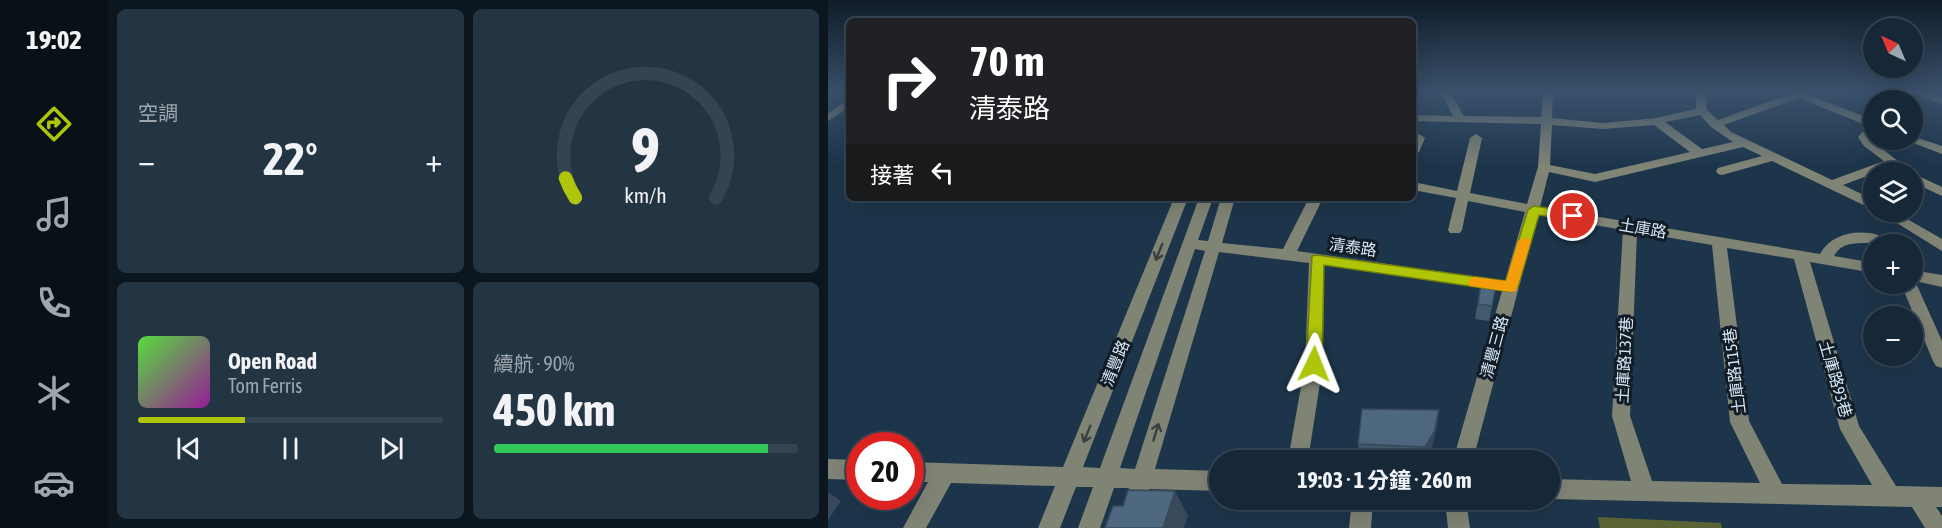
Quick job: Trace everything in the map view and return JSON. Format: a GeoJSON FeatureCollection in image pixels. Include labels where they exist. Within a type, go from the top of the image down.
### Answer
{"type":"FeatureCollection","features":[{"type":"Feature","properties":{"kind":"street","name":"清豐三路"},"geometry":{"type":"LineString","coordinates":[[1466,450],[1534,210],[1544,167],[1548,117]]}},
{"type":"Feature","properties":{"kind":"street"},"geometry":{"type":"LineString","coordinates":[[1416,118],[1548,121],[1603,126],[1673,117]]}},
{"type":"Feature","properties":{"kind":"street"},"geometry":{"type":"LineString","coordinates":[[1707,117],[1715,125],[1743,143],[1863,200]]}},
{"type":"Feature","properties":{"kind":"street"},"geometry":{"type":"LineString","coordinates":[[1715,125],[1737,117]]}},
{"type":"Feature","properties":{"kind":"street"},"geometry":{"type":"LineString","coordinates":[[1656,120],[1701,154]]}},
{"type":"Feature","properties":{"kind":"street"},"geometry":{"type":"LineString","coordinates":[[1416,145],[1419,138]]}},
{"type":"Feature","properties":{"kind":"street"},"geometry":{"type":"LineString","coordinates":[[1455,230],[1476,138]]}},
{"type":"Feature","properties":{"kind":"street"},"geometry":{"type":"LineString","coordinates":[[1544,167],[1595,178],[1743,143]]}},
{"type":"Feature","properties":{"kind":"street"},"geometry":{"type":"LineString","coordinates":[[1923,143],[1942,150]]}},
{"type":"Feature","properties":{"kind":"street"},"geometry":{"type":"LineString","coordinates":[[1877,150],[1892,162]]}},
{"type":"Feature","properties":{"kind":"street"},"geometry":{"type":"LineString","coordinates":[[1722,171],[1773,157]]}},
{"type":"Feature","properties":{"kind":"street"},"geometry":{"type":"LineString","coordinates":[[1832,185],[1863,173]]}},
{"type":"Feature","properties":{"kind":"street"},"geometry":{"type":"LineString","coordinates":[[1923,182],[1942,192]]}},
{"type":"Feature","properties":{"kind":"street","name":"土庫路"},"geometry":{"type":"LineString","coordinates":[[1416,187],[1534,210],[1863,266]]}},
{"type":"Feature","properties":{"kind":"street","name":"清豐路"},"geometry":{"type":"LineString","coordinates":[[1049,528],[1180,201]]}},
{"type":"Feature","properties":{"kind":"street","name":"清豐路"},"geometry":{"type":"LineString","coordinates":[[1089,528],[1205,201]]}},
{"type":"Feature","properties":{"kind":"street"},"geometry":{"type":"LineString","coordinates":[[1127,528],[1215,247],[1227,201]]}},
{"type":"Feature","properties":{"kind":"street"},"geometry":{"type":"LineString","coordinates":[[1288,255],[1315,201]]}},
{"type":"Feature","properties":{"kind":"street"},"geometry":{"type":"LineString","coordinates":[[1902,222],[1942,246]]}},
{"type":"Feature","properties":{"kind":"street","name":"土庫路137巷"},"geometry":{"type":"LineString","coordinates":[[1630,226],[1621,416],[1645,491]]}},
{"type":"Feature","properties":{"kind":"street"},"geometry":{"type":"LineString","coordinates":[[1825,259],[1830,247],[1842,240],[1863,239]]}},
{"type":"Feature","properties":{"kind":"street","name":"土庫路115巷"},"geometry":{"type":"LineString","coordinates":[[1719,241],[1740,422],[1776,493]]}},
{"type":"Feature","properties":{"kind":"street","name":"清泰路"},"geometry":{"type":"LineString","coordinates":[[1190,244],[1288,255],[1511,287]]}},
{"type":"Feature","properties":{"kind":"street","name":"土庫路93巷"},"geometry":{"type":"LineString","coordinates":[[1800,254],[1850,429],[1890,496]]}},
{"type":"Feature","properties":{"kind":"street"},"geometry":{"type":"LineString","coordinates":[[1300,450],[1314,364],[1317,260]]}},
{"type":"Feature","properties":{"kind":"street"},"geometry":{"type":"LineString","coordinates":[[1923,277],[1942,281]]}},
{"type":"Feature","properties":{"kind":"street"},"geometry":{"type":"LineString","coordinates":[[1913,294],[1942,361]]}},
{"type":"Feature","properties":{"kind":"street"},"geometry":{"type":"LineString","coordinates":[[828,469],[846,470]]}},
{"type":"Feature","properties":{"kind":"street"},"geometry":{"type":"LineString","coordinates":[[924,472],[1209,481]]}},
{"type":"Feature","properties":{"kind":"street"},"geometry":{"type":"LineString","coordinates":[[914,528],[945,473]]}},
{"type":"Feature","properties":{"kind":"street"},"geometry":{"type":"LineString","coordinates":[[1560,489],[1942,496]]}},
{"type":"Feature","properties":{"kind":"street"},"geometry":{"type":"LineString","coordinates":[[1917,496],[1937,528]]}},
{"type":"Feature","properties":{"kind":"street"},"geometry":{"type":"LineString","coordinates":[[1360,528],[1362,510]]}},
{"type":"Feature","properties":{"kind":"street"},"geometry":{"type":"LineString","coordinates":[[1457,510],[1459,528]]}},
{"type":"Feature","properties":{"kind":"green space"},"geometry":{"type":"Polygon","coordinates":[[[1598,517],[1721,523],[1722,528],[1600,528],[1598,517]]]}},
{"type":"Feature","properties":{"kind":"building"},"geometry":{"type":"Polygon","coordinates":[[[1482,277],[1491,279],[1496,286],[1492,306],[1478,304],[1482,277]]]}},
{"type":"Feature","properties":{"kind":"building"},"geometry":{"type":"Polygon","coordinates":[[[1362,409],[1439,410],[1434,432],[1425,447],[1358,444],[1362,409]]]}},
{"type":"Feature","properties":{"kind":"building"},"geometry":{"type":"Polygon","coordinates":[[[1128,490],[1175,491],[1163,528],[1105,528],[1113,506],[1123,506],[1128,490]]]}},
{"type":"Feature","properties":{"kind":"slow traffic"},"geometry":{"type":"LineString","coordinates":[[1475,282],[1511,287],[1525,241]]}},
{"type":"Feature","properties":{"kind":"route"},"geometry":{"type":"LineString","coordinates":[[1314,364],[1317,260],[1511,287],[1534,210],[1573,216]]}}]}
